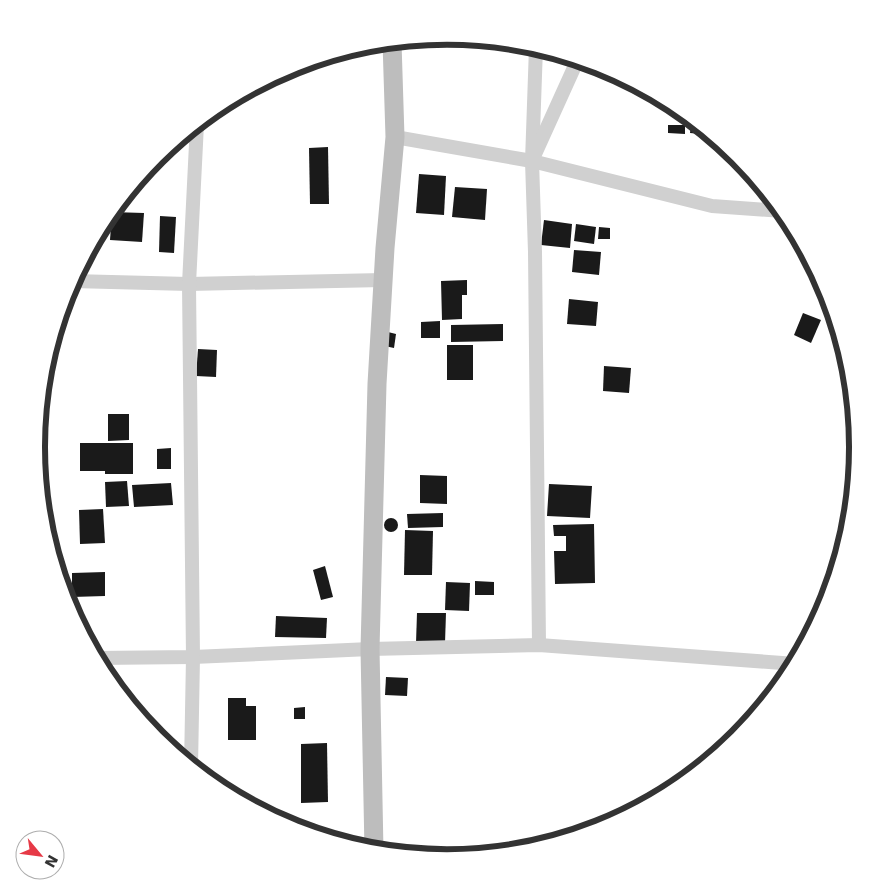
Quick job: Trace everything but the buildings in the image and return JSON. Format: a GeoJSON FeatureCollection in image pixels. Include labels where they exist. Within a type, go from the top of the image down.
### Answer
{"type":"FeatureCollection","features":[{"type":"Feature","properties":{"kind":"main road"},"geometry":{"type":"LineString","coordinates":[[374,843],[370,649],[377,384],[385,248],[395,137],[392,49]]}},
{"type":"Feature","properties":{"kind":"street"},"geometry":{"type":"LineString","coordinates":[[536,55],[532,161],[535,252],[539,645]]}},
{"type":"Feature","properties":{"kind":"street"},"geometry":{"type":"LineString","coordinates":[[532,161],[575,66]]}},
{"type":"Feature","properties":{"kind":"street"},"geometry":{"type":"LineString","coordinates":[[192,759],[193,658],[189,284],[197,133]]}},
{"type":"Feature","properties":{"kind":"street"},"geometry":{"type":"LineString","coordinates":[[395,137],[532,161],[712,206],[773,210]]}},
{"type":"Feature","properties":{"kind":"street"},"geometry":{"type":"LineString","coordinates":[[81,281],[189,284],[383,280]]}},
{"type":"Feature","properties":{"kind":"street"},"geometry":{"type":"LineString","coordinates":[[105,658],[193,658],[370,649],[539,645],[787,663]]}}]}
